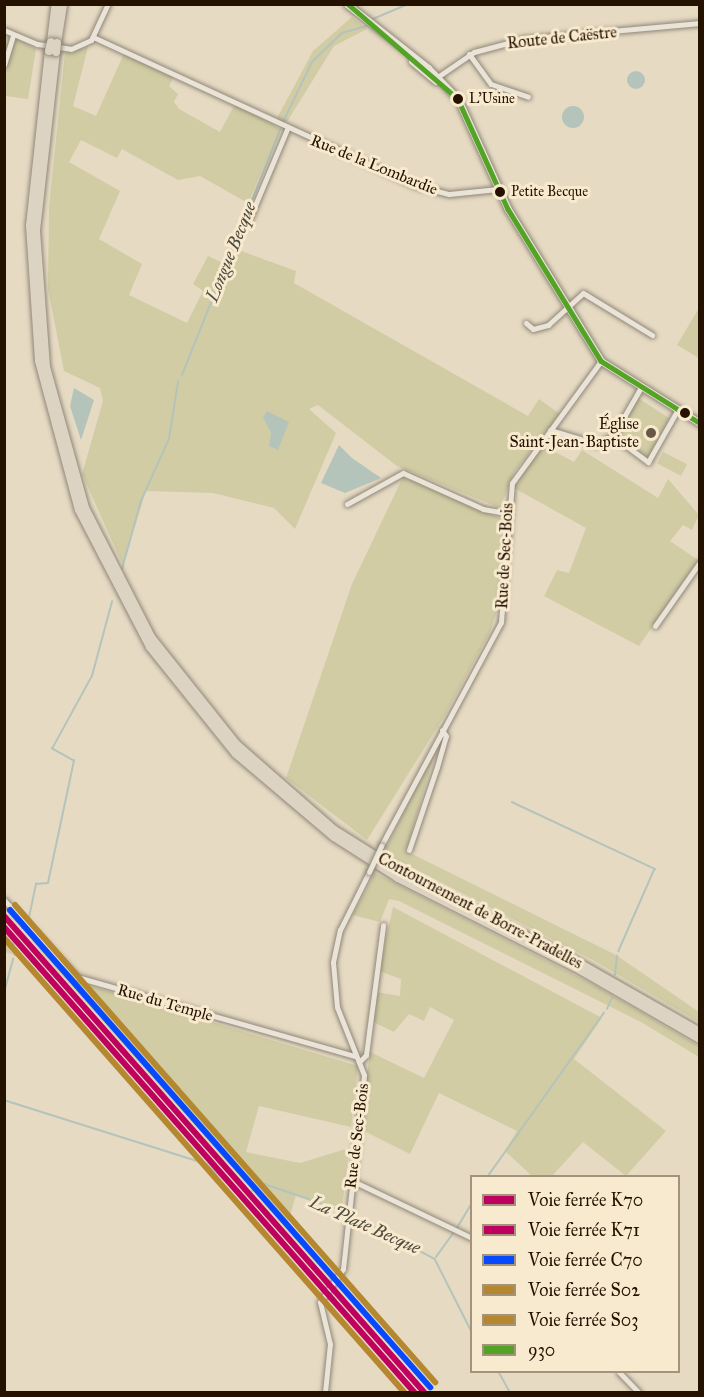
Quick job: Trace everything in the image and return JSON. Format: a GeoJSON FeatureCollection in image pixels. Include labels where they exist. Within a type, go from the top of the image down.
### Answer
{"type":"FeatureCollection","features":[{"type":"Feature","properties":{"kind":"highway"},"geometry":{"type":"LineString","coordinates":[[56,4],[53,47],[30,225],[40,370],[82,518],[150,647],[236,754],[334,837],[413,887],[582,971],[699,1039]]}},
{"type":"Feature","properties":{"kind":"highway"},"geometry":{"type":"LineString","coordinates":[[53,47],[63,4]]}},
{"type":"Feature","properties":{"kind":"highway","name":"Contournement de Borre-Pradelles"},"geometry":{"type":"LineString","coordinates":[[53,47],[37,214],[45,359],[82,500],[151,637],[236,744],[333,829],[411,878],[572,959],[699,1032]]}},
{"type":"Feature","properties":{"kind":"street"},"geometry":{"type":"LineString","coordinates":[[4,30],[13,36],[64,50],[93,37],[108,4]]}},
{"type":"Feature","properties":{"kind":"street"},"geometry":{"type":"LineString","coordinates":[[347,4],[436,78],[466,113],[498,189],[569,303],[601,361],[640,390],[678,409],[699,423]]}},
{"type":"Feature","properties":{"kind":"street","name":"Route de Caëstre"},"geometry":{"type":"LineString","coordinates":[[436,78],[469,54],[530,38],[699,23]]}},
{"type":"Feature","properties":{"kind":"street"},"geometry":{"type":"LineString","coordinates":[[4,65],[13,36]]}},
{"type":"Feature","properties":{"kind":"street","name":"Rue de la Lombardie"},"geometry":{"type":"LineString","coordinates":[[93,37],[223,93],[287,129],[431,191],[452,194],[498,189]]}},
{"type":"Feature","properties":{"kind":"street"},"geometry":{"type":"LineString","coordinates":[[469,54],[493,86],[528,97]]}},
{"type":"Feature","properties":{"kind":"street"},"geometry":{"type":"LineString","coordinates":[[248,222],[287,129]]}},
{"type":"Feature","properties":{"kind":"street"},"geometry":{"type":"LineString","coordinates":[[526,323],[533,329],[548,325],[569,303],[585,293],[652,335]]}},
{"type":"Feature","properties":{"kind":"street","name":"Rue de Sec-Bois"},"geometry":{"type":"LineString","coordinates":[[325,1392],[330,1344],[320,1302],[341,1274],[364,1075],[335,999],[333,958],[381,846],[502,618],[506,513],[516,476],[601,361]]}},
{"type":"Feature","properties":{"kind":"street"},"geometry":{"type":"LineString","coordinates":[[550,430],[597,444],[613,436],[640,390]]}},
{"type":"Feature","properties":{"kind":"street"},"geometry":{"type":"LineString","coordinates":[[613,436],[652,461],[678,409]]}},
{"type":"Feature","properties":{"kind":"street"},"geometry":{"type":"LineString","coordinates":[[346,504],[403,472],[483,509],[506,513]]}},
{"type":"Feature","properties":{"kind":"street"},"geometry":{"type":"LineString","coordinates":[[655,626],[699,562]]}},
{"type":"Feature","properties":{"kind":"street","name":"Rue de Sec-Bois"},"geometry":{"type":"LineString","coordinates":[[409,850],[439,763],[446,736],[442,730]]}},
{"type":"Feature","properties":{"kind":"street","name":"Rue du Temple"},"geometry":{"type":"LineString","coordinates":[[4,900],[77,977],[355,1056]]}},
{"type":"Feature","properties":{"kind":"street","name":"Rue de Sec-Bois"},"geometry":{"type":"LineString","coordinates":[[359,1062],[366,1055],[383,925]]}},
{"type":"Feature","properties":{"kind":"street"},"geometry":{"type":"LineString","coordinates":[[351,1180],[470,1238]]}},
{"type":"Feature","properties":{"kind":"street"},"geometry":{"type":"LineString","coordinates":[[621,1373],[638,1392]]}},
{"type":"Feature","properties":{"kind":"shaded area"},"geometry":{"type":"Polygon","coordinates":[[[352,17],[367,29],[334,46],[285,125],[276,120],[313,51],[352,17]]]}},
{"type":"Feature","properties":{"kind":"shaded area"},"geometry":{"type":"Polygon","coordinates":[[[5,33],[36,49],[28,99],[5,96],[5,33]]]}},
{"type":"Feature","properties":{"kind":"shaded area"},"geometry":{"type":"Polygon","coordinates":[[[88,47],[73,106],[96,116],[125,51],[176,72],[169,86],[178,94],[174,102],[179,109],[220,132],[236,102],[280,129],[248,203],[200,176],[178,180],[122,149],[117,158],[81,140],[69,162],[120,191],[99,239],[142,264],[129,295],[187,323],[203,291],[193,284],[208,256],[225,264],[233,248],[296,271],[294,283],[528,416],[539,399],[560,414],[514,472],[500,508],[397,466],[318,405],[309,409],[336,433],[295,529],[274,508],[213,493],[146,491],[123,565],[82,474],[103,401],[100,388],[64,371],[48,289],[49,207],[65,53],[88,47]]]}},
{"type":"Feature","properties":{"kind":"shaded area"},"geometry":{"type":"Polygon","coordinates":[[[636,71],[642,74],[645,80],[642,86],[636,89],[630,86],[627,80],[630,74],[636,71]]]}},
{"type":"Feature","properties":{"kind":"shaded area"},"geometry":{"type":"Polygon","coordinates":[[[573,106],[581,109],[584,117],[581,125],[573,128],[565,125],[562,117],[565,109],[573,106]]]}},
{"type":"Feature","properties":{"kind":"shaded area"},"geometry":{"type":"Polygon","coordinates":[[[699,308],[700,358],[677,345],[699,308]]]}},
{"type":"Feature","properties":{"kind":"shaded area"},"geometry":{"type":"Polygon","coordinates":[[[74,388],[94,400],[81,440],[70,406],[74,388]]]}},
{"type":"Feature","properties":{"kind":"shaded area"},"geometry":{"type":"Polygon","coordinates":[[[638,398],[669,418],[648,460],[616,438],[638,398]]]}},
{"type":"Feature","properties":{"kind":"shaded area"},"geometry":{"type":"Polygon","coordinates":[[[267,411],[289,422],[278,450],[269,446],[271,433],[263,417],[267,411]]]}},
{"type":"Feature","properties":{"kind":"shaded area"},"geometry":{"type":"Polygon","coordinates":[[[339,445],[352,458],[381,478],[345,493],[321,483],[339,445]]]}},
{"type":"Feature","properties":{"kind":"shaded area"},"geometry":{"type":"Polygon","coordinates":[[[542,445],[574,462],[582,450],[658,498],[668,479],[699,515],[692,530],[683,525],[670,541],[698,560],[639,646],[544,596],[557,570],[569,573],[586,528],[514,488],[542,445]]]}},
{"type":"Feature","properties":{"kind":"shaded area"},"geometry":{"type":"Polygon","coordinates":[[[663,452],[687,464],[681,476],[657,464],[663,452]]]}},
{"type":"Feature","properties":{"kind":"shaded area"},"geometry":{"type":"Polygon","coordinates":[[[403,477],[502,519],[500,602],[490,632],[445,715],[367,840],[286,778],[352,584],[403,477]]]}},
{"type":"Feature","properties":{"kind":"shaded area"},"geometry":{"type":"Polygon","coordinates":[[[438,742],[406,851],[616,955],[699,1012],[699,1022],[593,960],[384,853],[438,742]]]}},
{"type":"Feature","properties":{"kind":"shaded area"},"geometry":{"type":"Polygon","coordinates":[[[375,873],[594,985],[699,1046],[699,1057],[641,1022],[399,901],[389,899],[380,922],[353,915],[375,873]]]}},
{"type":"Feature","properties":{"kind":"shaded area"},"geometry":{"type":"Polygon","coordinates":[[[393,907],[602,1018],[574,1059],[666,1131],[627,1175],[583,1142],[553,1175],[531,1175],[505,1151],[517,1131],[439,1093],[410,1154],[360,1129],[370,1052],[424,1078],[454,1020],[430,1007],[424,1021],[409,1014],[394,1032],[373,1022],[376,992],[400,996],[401,979],[379,971],[393,907]]]}},
{"type":"Feature","properties":{"kind":"shaded area"},"geometry":{"type":"Polygon","coordinates":[[[4,925],[9,930],[15,955],[5,952],[4,925]]]}},
{"type":"Feature","properties":{"kind":"shaded area"},"geometry":{"type":"Polygon","coordinates":[[[35,937],[77,982],[358,1066],[351,1127],[259,1106],[246,1152],[300,1163],[349,1148],[342,1208],[296,1195],[288,1222],[334,1276],[331,1280],[32,941],[35,937]]]}},
{"type":"Feature","properties":{"kind":"waterway","name":"Longue Becque"},"geometry":{"type":"LineString","coordinates":[[373,19],[406,5]]}},
{"type":"Feature","properties":{"kind":"waterway","name":"Longue Becque"},"geometry":{"type":"LineString","coordinates":[[283,122],[312,62],[342,33],[366,26]]}},
{"type":"Feature","properties":{"kind":"waterway","name":"Longue Becque"},"geometry":{"type":"LineString","coordinates":[[182,375],[280,130]]}},
{"type":"Feature","properties":{"kind":"waterway","name":"Longue Becque"},"geometry":{"type":"LineString","coordinates":[[122,569],[141,501],[169,439],[178,382]]}},
{"type":"Feature","properties":{"kind":"waterway","name":"Longue Becque"},"geometry":{"type":"LineString","coordinates":[[28,922],[36,884],[48,883],[74,761],[52,749],[92,676],[112,602]]}},
{"type":"Feature","properties":{"kind":"waterway"},"geometry":{"type":"LineString","coordinates":[[512,802],[655,869],[619,951]]}},
{"type":"Feature","properties":{"kind":"waterway","name":"Longue Becque"},"geometry":{"type":"LineString","coordinates":[[13,936],[15,955]]}},
{"type":"Feature","properties":{"kind":"waterway"},"geometry":{"type":"LineString","coordinates":[[615,975],[617,956]]}},
{"type":"Feature","properties":{"kind":"waterway","name":"Longue Becque"},"geometry":{"type":"LineString","coordinates":[[4,993],[13,959]]}},
{"type":"Feature","properties":{"kind":"waterway"},"geometry":{"type":"LineString","coordinates":[[607,1009],[612,998]]}},
{"type":"Feature","properties":{"kind":"waterway"},"geometry":{"type":"LineString","coordinates":[[489,1175],[604,1013]]}},
{"type":"Feature","properties":{"kind":"waterway","name":"La Plate Becque"},"geometry":{"type":"LineString","coordinates":[[4,1100],[207,1164],[244,1198]]}},
{"type":"Feature","properties":{"kind":"waterway","name":"La Plate Becque"},"geometry":{"type":"LineString","coordinates":[[252,1191],[265,1184],[346,1212]]}},
{"type":"Feature","properties":{"kind":"waterway"},"geometry":{"type":"LineString","coordinates":[[457,1228],[470,1206]]}},
{"type":"Feature","properties":{"kind":"waterway","name":"La Plate Becque"},"geometry":{"type":"LineString","coordinates":[[350,1214],[435,1259],[470,1328]]}},
{"type":"Feature","properties":{"kind":"waterway"},"geometry":{"type":"LineString","coordinates":[[436,1257],[453,1234]]}},
{"type":"Feature","properties":{"kind":"waterway","name":"La Plate Becque"},"geometry":{"type":"LineString","coordinates":[[500,1373],[510,1392]]}},
{"type":"Feature","properties":{"kind":"rail line","name":"S03"},"geometry":{"type":"LineString","coordinates":[[15,905],[435,1382]]}},
{"type":"Feature","properties":{"kind":"rail line","name":"C70"},"geometry":{"type":"LineString","coordinates":[[10,910],[430,1387]]}},
{"type":"Feature","properties":{"kind":"rail line","name":"K70"},"geometry":{"type":"LineString","coordinates":[[4,916],[424,1392]]}},
{"type":"Feature","properties":{"kind":"rail line","name":"K71"},"geometry":{"type":"LineString","coordinates":[[4,927],[414,1392]]}},
{"type":"Feature","properties":{"kind":"rail line","name":"S02"},"geometry":{"type":"LineString","coordinates":[[4,938],[404,1392]]}},
{"type":"Feature","properties":{"kind":"transit line","name":"930"},"geometry":{"type":"LineString","coordinates":[[348,4],[458,99],[508,209],[601,361],[700,423]]}},
{"type":"Feature","properties":{"kind":"place","name":"L'Usine"},"geometry":{"type":"Point","coordinates":[458,99]}},
{"type":"Feature","properties":{"kind":"place","name":"Petite Becque"},"geometry":{"type":"Point","coordinates":[500,192]}},
{"type":"Feature","properties":{"kind":"place","name":"Église Saint-Jean-Baptiste"},"geometry":{"type":"Point","coordinates":[651,433]}}]}
